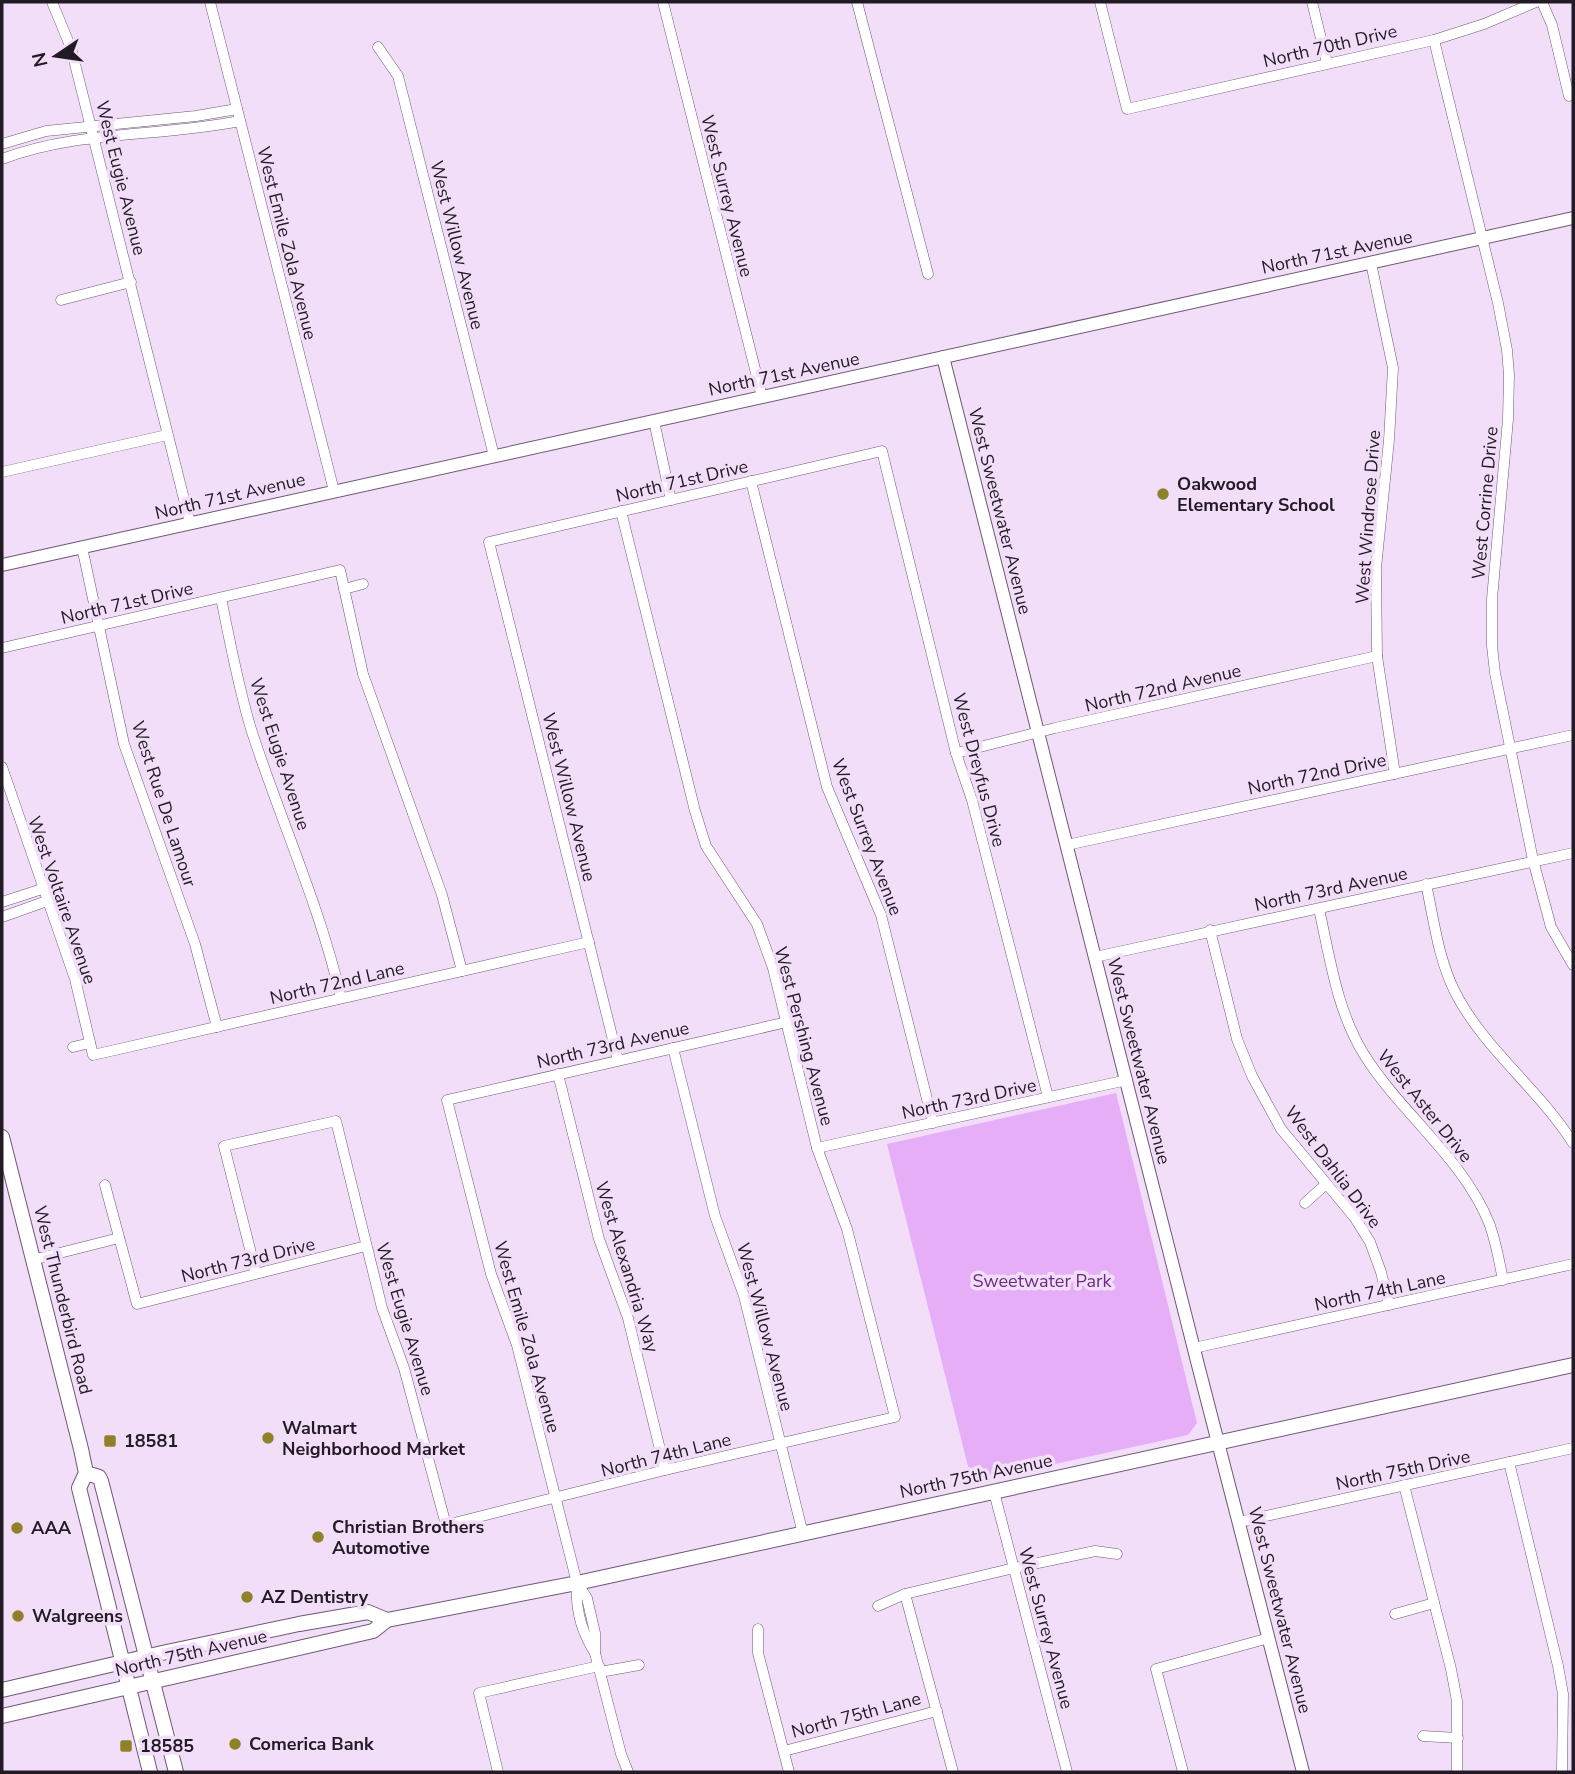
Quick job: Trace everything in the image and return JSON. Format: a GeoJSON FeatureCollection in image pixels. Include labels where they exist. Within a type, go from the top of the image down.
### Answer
{"type":"FeatureCollection","features":[{"type":"Feature","properties":{"kind":"main road","name":"West Thunderbird Road"},"geometry":{"type":"LineString","coordinates":[[2,1137],[86,1473],[79,1488],[150,1772]]}},
{"type":"Feature","properties":{"kind":"main road","name":"North 75th Avenue"},"geometry":{"type":"LineString","coordinates":[[2,1716],[373,1631],[387,1620],[577,1583],[1573,1365]]}},
{"type":"Feature","properties":{"kind":"main road","name":"West Thunderbird Road"},"geometry":{"type":"LineString","coordinates":[[86,1473],[101,1479],[176,1772]]}},
{"type":"Feature","properties":{"kind":"main road","name":"North 75th Avenue"},"geometry":{"type":"LineString","coordinates":[[2,1690],[273,1629],[368,1612],[387,1620]]}},
{"type":"Feature","properties":{"kind":"street","name":"West Eugie Avenue"},"geometry":{"type":"LineString","coordinates":[[52,2],[71,48],[190,523]]}},
{"type":"Feature","properties":{"kind":"street","name":"West Emile Zola Avenue"},"geometry":{"type":"LineString","coordinates":[[210,2],[334,491]]}},
{"type":"Feature","properties":{"kind":"street","name":"West Surrey Avenue"},"geometry":{"type":"LineString","coordinates":[[663,2],[762,397]]}},
{"type":"Feature","properties":{"kind":"street"},"geometry":{"type":"LineString","coordinates":[[858,2],[928,274]]}},
{"type":"Feature","properties":{"kind":"street","name":"North 70th Drive"},"geometry":{"type":"LineString","coordinates":[[1100,2],[1127,109],[1434,40],[1484,24],[1536,2]]}},
{"type":"Feature","properties":{"kind":"street"},"geometry":{"type":"LineString","coordinates":[[1312,2],[1327,63]]}},
{"type":"Feature","properties":{"kind":"street"},"geometry":{"type":"LineString","coordinates":[[1542,2],[1552,25],[1571,96]]}},
{"type":"Feature","properties":{"kind":"street","name":"West Corrine Drive"},"geometry":{"type":"LineString","coordinates":[[1434,40],[1502,321],[1509,375],[1508,419],[1491,624],[1495,673],[1533,860],[1551,927],[1573,965]]}},
{"type":"Feature","properties":{"kind":"street","name":"West Willow Avenue"},"geometry":{"type":"LineString","coordinates":[[378,47],[398,76],[494,456]]}},
{"type":"Feature","properties":{"kind":"street"},"geometry":{"type":"LineString","coordinates":[[2,144],[46,131],[196,116],[237,109]]}},
{"type":"Feature","properties":{"kind":"street"},"geometry":{"type":"LineString","coordinates":[[2,159],[44,145],[188,130],[240,121]]}},
{"type":"Feature","properties":{"kind":"street","name":"North 71st Avenue"},"geometry":{"type":"LineString","coordinates":[[2,565],[1573,218]]}},
{"type":"Feature","properties":{"kind":"street","name":"West Windrose Drive"},"geometry":{"type":"LineString","coordinates":[[1371,263],[1393,368],[1389,440],[1376,568],[1377,656],[1395,774]]}},
{"type":"Feature","properties":{"kind":"street","name":"West Eugie Avenue"},"geometry":{"type":"LineString","coordinates":[[61,300],[131,282]]}},
{"type":"Feature","properties":{"kind":"street","name":"West Sweetwater Avenue"},"geometry":{"type":"LineString","coordinates":[[943,357],[1303,1772]]}},
{"type":"Feature","properties":{"kind":"street"},"geometry":{"type":"LineString","coordinates":[[654,421],[671,500]]}},
{"type":"Feature","properties":{"kind":"street"},"geometry":{"type":"LineString","coordinates":[[2,472],[167,435]]}},
{"type":"Feature","properties":{"kind":"street","name":"North 71st Drive"},"geometry":{"type":"LineString","coordinates":[[489,542],[882,451]]}},
{"type":"Feature","properties":{"kind":"street","name":"West Dreyfus Drive"},"geometry":{"type":"LineString","coordinates":[[882,451],[956,753],[972,800],[1048,1097]]}},
{"type":"Feature","properties":{"kind":"street","name":"West Surrey Avenue"},"geometry":{"type":"LineString","coordinates":[[751,481],[827,787],[881,915],[933,1122]]}},
{"type":"Feature","properties":{"kind":"street","name":"West Pershing Avenue"},"geometry":{"type":"LineString","coordinates":[[621,511],[706,846],[757,924],[773,968],[817,1148],[847,1229],[895,1417]]}},
{"type":"Feature","properties":{"kind":"street","name":"West Willow Avenue"},"geometry":{"type":"LineString","coordinates":[[489,542],[618,1060]]}},
{"type":"Feature","properties":{"kind":"street","name":"West Rue De Lamour"},"geometry":{"type":"LineString","coordinates":[[82,547],[124,744],[198,955],[217,1027]]}},
{"type":"Feature","properties":{"kind":"street","name":"North 71st Drive"},"geometry":{"type":"LineString","coordinates":[[2,648],[340,570],[344,589]]}},
{"type":"Feature","properties":{"kind":"street"},"geometry":{"type":"LineString","coordinates":[[363,584],[344,589],[363,674],[442,895],[462,971]]}},
{"type":"Feature","properties":{"kind":"street","name":"West Eugie Avenue"},"geometry":{"type":"LineString","coordinates":[[221,598],[245,708],[317,912],[341,998]]}},
{"type":"Feature","properties":{"kind":"street","name":"North 72nd Avenue"},"geometry":{"type":"LineString","coordinates":[[956,753],[1377,656]]}},
{"type":"Feature","properties":{"kind":"street","name":"North 72nd Drive"},"geometry":{"type":"LineString","coordinates":[[1067,845],[1573,735]]}},
{"type":"Feature","properties":{"kind":"street","name":"West Voltaire Avenue"},"geometry":{"type":"LineString","coordinates":[[2,768],[75,979],[93,1055]]}},
{"type":"Feature","properties":{"kind":"street","name":"North 73rd Avenue"},"geometry":{"type":"LineString","coordinates":[[1095,957],[1573,853]]}},
{"type":"Feature","properties":{"kind":"street"},"geometry":{"type":"LineString","coordinates":[[1426,884],[1442,958],[1462,1004],[1471,1019],[1573,1143]]}},
{"type":"Feature","properties":{"kind":"street"},"geometry":{"type":"LineString","coordinates":[[2,902],[42,889]]}},
{"type":"Feature","properties":{"kind":"street"},"geometry":{"type":"LineString","coordinates":[[2,917],[47,901]]}},
{"type":"Feature","properties":{"kind":"street","name":"West Aster Drive"},"geometry":{"type":"LineString","coordinates":[[1319,909],[1338,993],[1353,1035],[1375,1071],[1476,1197],[1489,1222],[1503,1280]]}},
{"type":"Feature","properties":{"kind":"street","name":"West Dahlia Drive"},"geometry":{"type":"LineString","coordinates":[[1210,930],[1237,1039],[1252,1076],[1281,1129],[1355,1218],[1370,1242],[1389,1305]]}},
{"type":"Feature","properties":{"kind":"street","name":"North 72nd Lane"},"geometry":{"type":"LineString","coordinates":[[93,1055],[589,942]]}},
{"type":"Feature","properties":{"kind":"street","name":"North 73rd Avenue"},"geometry":{"type":"LineString","coordinates":[[447,1100],[787,1022]]}},
{"type":"Feature","properties":{"kind":"street"},"geometry":{"type":"LineString","coordinates":[[73,1047],[90,1043]]}},
{"type":"Feature","properties":{"kind":"street","name":"West Willow Avenue"},"geometry":{"type":"LineString","coordinates":[[673,1048],[715,1216],[744,1296],[803,1534]]}},
{"type":"Feature","properties":{"kind":"street","name":"West Alexandria Way"},"geometry":{"type":"LineString","coordinates":[[558,1074],[599,1239],[628,1318],[665,1470]]}},
{"type":"Feature","properties":{"kind":"street","name":"North 73rd Drive"},"geometry":{"type":"LineString","coordinates":[[817,1148],[1126,1080]]}},
{"type":"Feature","properties":{"kind":"street","name":"West Emile Zola Avenue"},"geometry":{"type":"LineString","coordinates":[[447,1100],[491,1274],[517,1345],[577,1583]]}},
{"type":"Feature","properties":{"kind":"street","name":"West Eugie Avenue"},"geometry":{"type":"LineString","coordinates":[[256,1273],[224,1146],[336,1121],[382,1308],[411,1390],[446,1525]]}},
{"type":"Feature","properties":{"kind":"street"},"geometry":{"type":"LineString","coordinates":[[32,1260],[119,1238],[105,1185]]}},
{"type":"Feature","properties":{"kind":"street"},"geometry":{"type":"LineString","coordinates":[[1305,1203],[1325,1185]]}},
{"type":"Feature","properties":{"kind":"street","name":"North 73rd Drive"},"geometry":{"type":"LineString","coordinates":[[119,1238],[137,1304],[366,1245]]}},
{"type":"Feature","properties":{"kind":"street","name":"North 74th Lane"},"geometry":{"type":"LineString","coordinates":[[1194,1348],[1573,1264]]}},
{"type":"Feature","properties":{"kind":"street","name":"North 74th Lane"},"geometry":{"type":"LineString","coordinates":[[446,1525],[665,1470],[895,1417]]}},
{"type":"Feature","properties":{"kind":"street","name":"North 75th Drive"},"geometry":{"type":"LineString","coordinates":[[1239,1522],[1573,1448]]}},
{"type":"Feature","properties":{"kind":"street"},"geometry":{"type":"LineString","coordinates":[[1509,1462],[1563,1694],[1562,1772]]}},
{"type":"Feature","properties":{"kind":"street"},"geometry":{"type":"LineString","coordinates":[[1404,1485],[1453,1679],[1457,1701],[1457,1772]]}},
{"type":"Feature","properties":{"kind":"street","name":"West Surrey Avenue"},"geometry":{"type":"LineString","coordinates":[[994,1492],[1068,1772]]}},
{"type":"Feature","properties":{"kind":"street"},"geometry":{"type":"LineString","coordinates":[[878,1606],[905,1594],[1014,1568],[1096,1551],[1117,1554]]}},
{"type":"Feature","properties":{"kind":"street"},"geometry":{"type":"LineString","coordinates":[[577,1583],[587,1598],[595,1633],[595,1653],[628,1772]]}},
{"type":"Feature","properties":{"kind":"street"},"geometry":{"type":"LineString","coordinates":[[905,1594],[953,1772]]}},
{"type":"Feature","properties":{"kind":"street"},"geometry":{"type":"LineString","coordinates":[[1395,1614],[1434,1603]]}},
{"type":"Feature","properties":{"kind":"street"},"geometry":{"type":"LineString","coordinates":[[758,1629],[758,1653],[789,1772]]}},
{"type":"Feature","properties":{"kind":"street"},"geometry":{"type":"LineString","coordinates":[[1183,1772],[1156,1668],[1269,1638]]}},
{"type":"Feature","properties":{"kind":"street"},"geometry":{"type":"LineString","coordinates":[[498,1772],[479,1693],[599,1669],[639,1665]]}},
{"type":"Feature","properties":{"kind":"street","name":"North 75th Lane"},"geometry":{"type":"LineString","coordinates":[[784,1751],[937,1711]]}},
{"type":"Feature","properties":{"kind":"street"},"geometry":{"type":"LineString","coordinates":[[1423,1736],[1458,1738]]}},
{"type":"Feature","properties":{"kind":"green space","name":"Sweetwater Park"},"geometry":{"type":"Polygon","coordinates":[[[1116,1093],[1197,1423],[1188,1435],[972,1482],[887,1144],[1116,1093]]]}},
{"type":"Feature","properties":{"kind":"place","name":"Oakwood Elementary School"},"geometry":{"type":"Point","coordinates":[1163,494]}},
{"type":"Feature","properties":{"kind":"place","name":"Walmart Neighborhood Market"},"geometry":{"type":"Point","coordinates":[268,1438]}},
{"type":"Feature","properties":{"kind":"place","name":"18581"},"geometry":{"type":"Point","coordinates":[110,1441]}},
{"type":"Feature","properties":{"kind":"place","name":"AAA"},"geometry":{"type":"Point","coordinates":[17,1528]}},
{"type":"Feature","properties":{"kind":"place","name":"Christian Brothers Automotive"},"geometry":{"type":"Point","coordinates":[318,1537]}},
{"type":"Feature","properties":{"kind":"place","name":"AZ Dentistry"},"geometry":{"type":"Point","coordinates":[247,1597]}},
{"type":"Feature","properties":{"kind":"place","name":"Walgreens"},"geometry":{"type":"Point","coordinates":[18,1616]}},
{"type":"Feature","properties":{"kind":"place","name":"Comerica Bank"},"geometry":{"type":"Point","coordinates":[235,1744]}},
{"type":"Feature","properties":{"kind":"place","name":"18585"},"geometry":{"type":"Point","coordinates":[126,1746]}}]}
